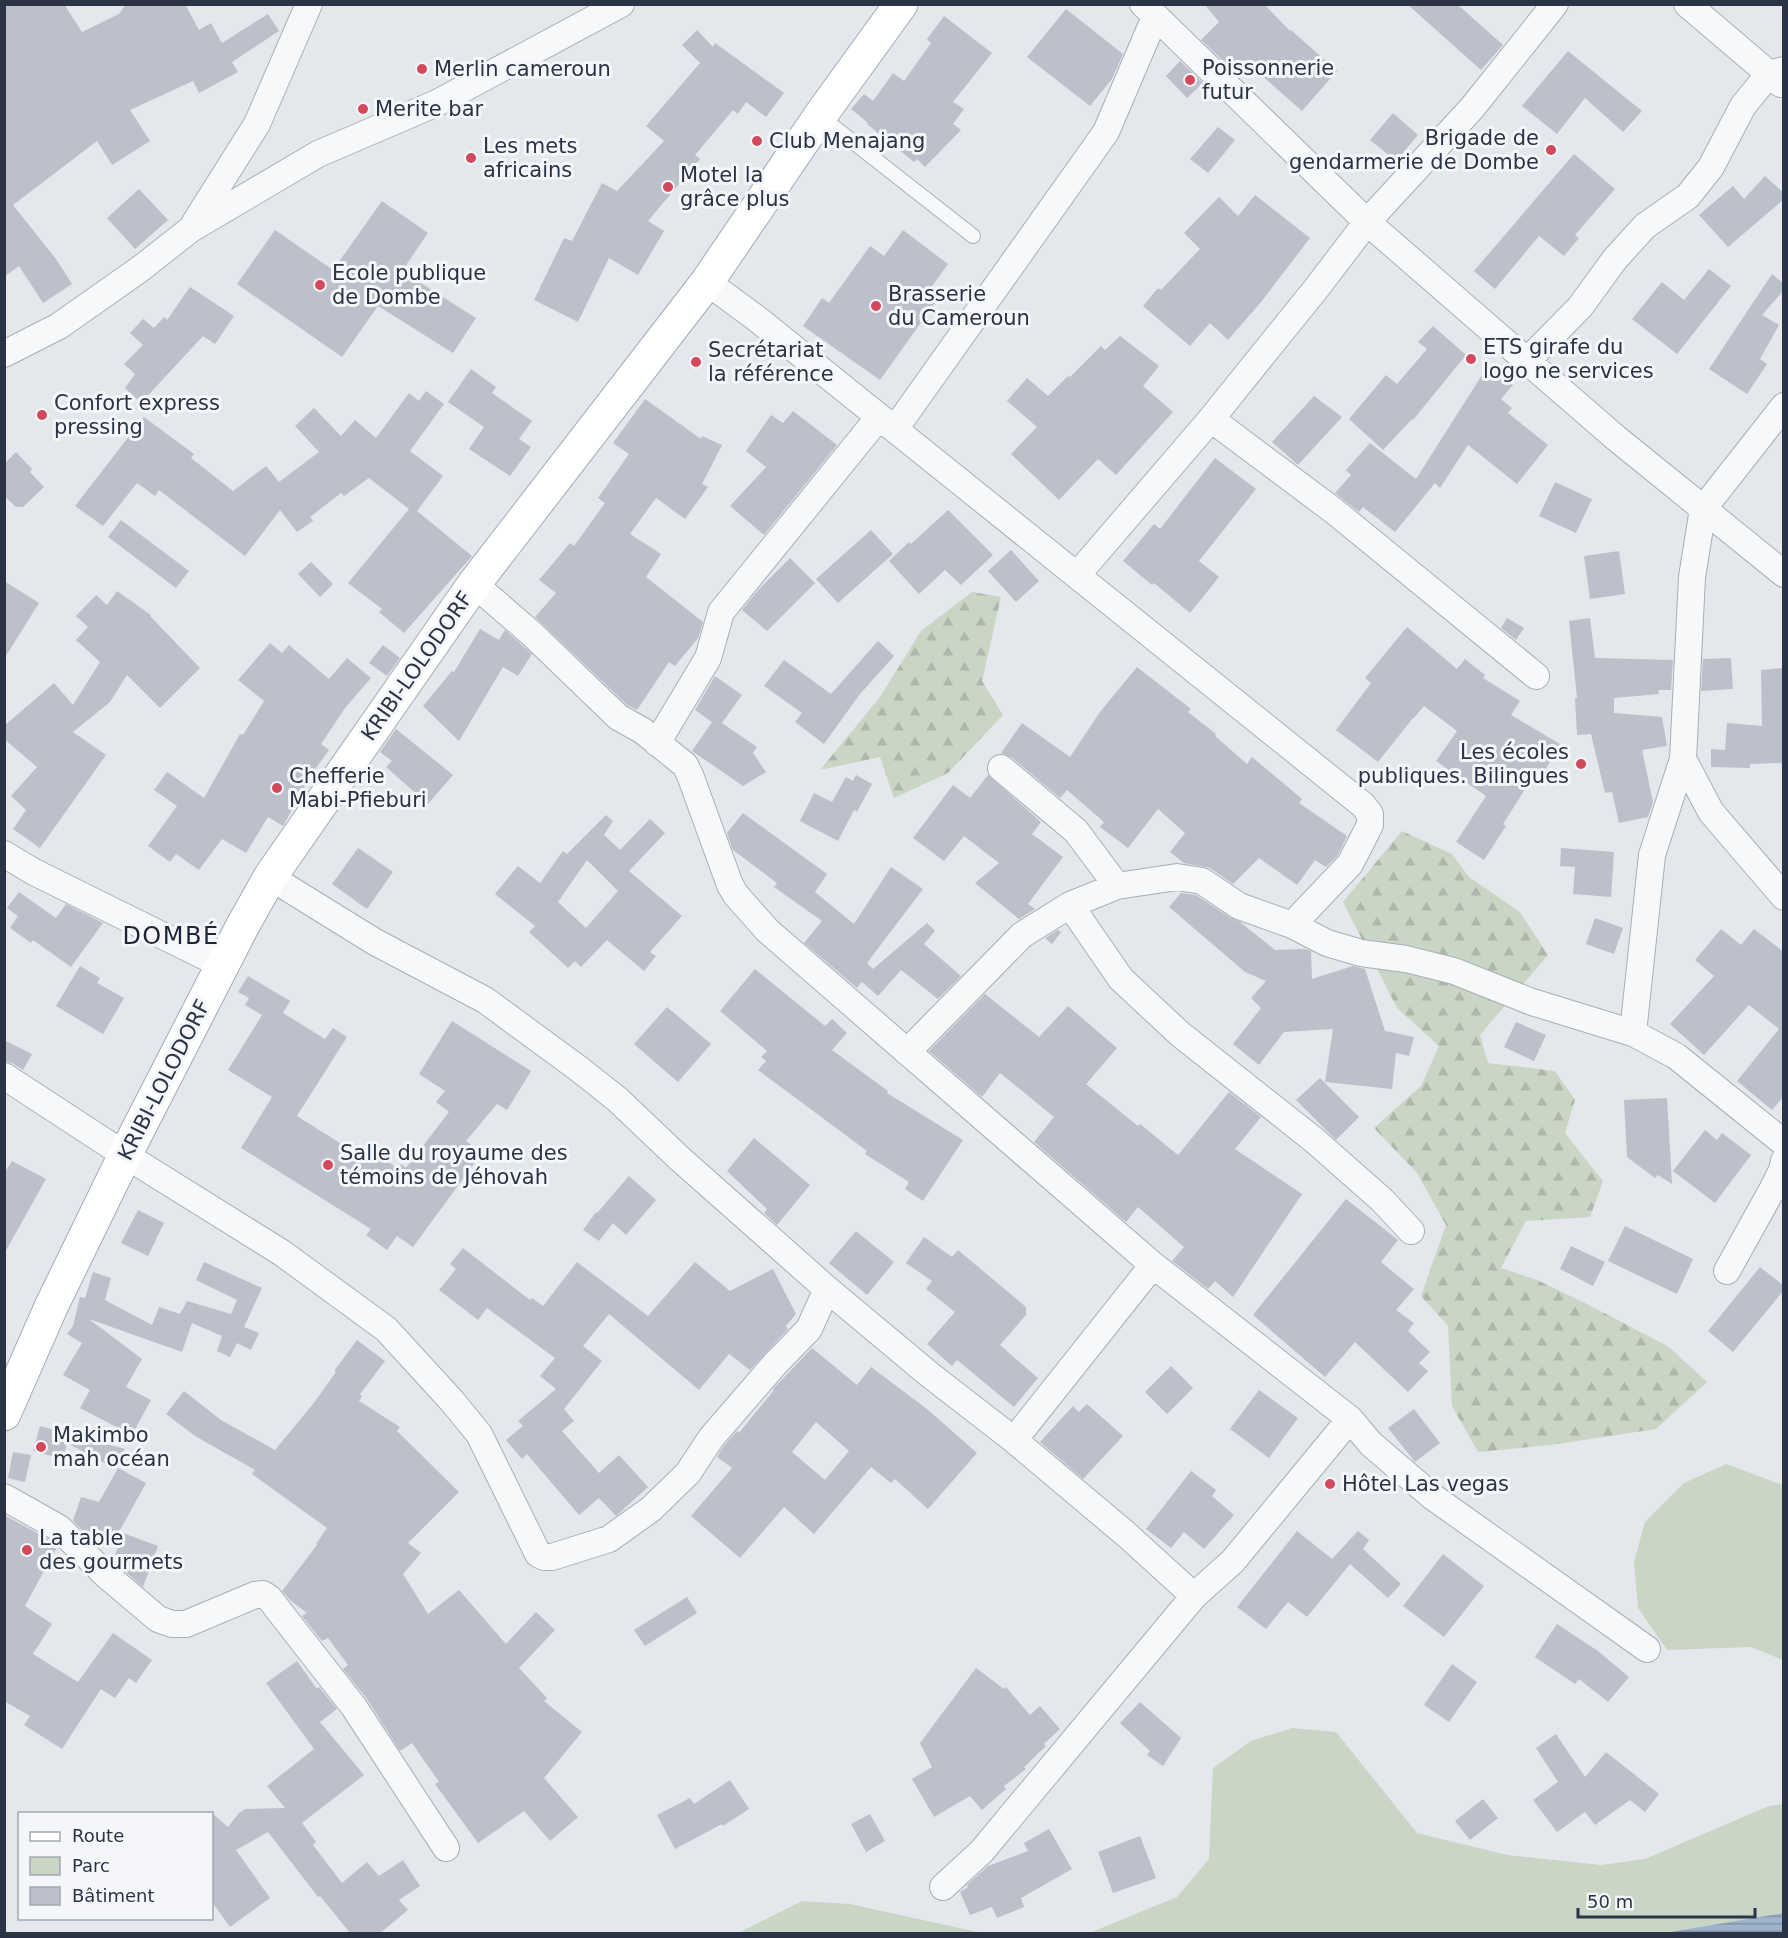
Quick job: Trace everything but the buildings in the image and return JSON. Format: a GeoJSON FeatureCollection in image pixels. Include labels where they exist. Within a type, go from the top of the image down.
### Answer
{"type":"FeatureCollection","features":[{"type":"Feature","properties":{"kind":"main road","name":"KRIBI-LOLODORF"},"geometry":{"type":"LineString","coordinates":[[4,1414],[51,1307],[125,1155],[222,965],[270,877],[474,584],[707,282],[820,116],[901,4]]}},
{"type":"Feature","properties":{"kind":"street"},"geometry":{"type":"LineString","coordinates":[[191,229],[257,124],[309,4]]}},
{"type":"Feature","properties":{"kind":"street"},"geometry":{"type":"LineString","coordinates":[[6,349],[59,326],[140,269],[191,229],[318,154],[437,103],[621,4]]}},
{"type":"Feature","properties":{"kind":"street"},"geometry":{"type":"LineString","coordinates":[[1078,574],[1211,419],[1367,222],[1472,108],[1555,4]]}},
{"type":"Feature","properties":{"kind":"street"},"geometry":{"type":"LineString","coordinates":[[1526,362],[1580,307],[1615,259],[1644,226],[1688,196],[1711,167],[1743,106],[1779,77],[1687,4]]}},
{"type":"Feature","properties":{"kind":"street"},"geometry":{"type":"LineString","coordinates":[[657,743],[708,658],[721,612],[887,423],[1106,132],[1149,10],[1367,222],[1616,438],[1784,574]]}},
{"type":"Feature","properties":{"kind":"street"},"geometry":{"type":"LineString","coordinates":[[707,282],[756,318],[1078,574],[1363,805],[1370,814],[1370,825],[1350,864],[1292,925]]}},
{"type":"Feature","properties":{"kind":"street"},"geometry":{"type":"LineString","coordinates":[[1633,1033],[1652,855],[1683,759],[1692,577],[1703,509],[1784,406]]}},
{"type":"Feature","properties":{"kind":"street"},"geometry":{"type":"LineString","coordinates":[[1211,419],[1334,511],[1536,676]]}},
{"type":"Feature","properties":{"kind":"street"},"geometry":{"type":"LineString","coordinates":[[474,584],[532,634],[618,717],[643,731],[685,765],[730,885],[768,931],[1154,1265],[1350,1419],[1371,1444],[1433,1497],[1647,1649]]}},
{"type":"Feature","properties":{"kind":"street"},"geometry":{"type":"LineString","coordinates":[[1683,759],[1711,812],[1784,897]]}},
{"type":"Feature","properties":{"kind":"street"},"geometry":{"type":"LineString","coordinates":[[1000,768],[1076,831],[1117,886]]}},
{"type":"Feature","properties":{"kind":"street"},"geometry":{"type":"LineString","coordinates":[[4,854],[34,872],[222,965]]}},
{"type":"Feature","properties":{"kind":"street"},"geometry":{"type":"LineString","coordinates":[[270,877],[375,942],[485,1000],[570,1062],[617,1099],[679,1158],[827,1289],[930,1375],[1014,1440],[1127,1535],[1194,1596]]}},
{"type":"Feature","properties":{"kind":"street"},"geometry":{"type":"LineString","coordinates":[[907,1052],[1022,935],[1070,904],[1117,886],[1178,877],[1202,881],[1239,906],[1292,925],[1327,943],[1361,953],[1406,959],[1454,970],[1532,1002],[1633,1033],[1676,1056],[1784,1143]]}},
{"type":"Feature","properties":{"kind":"street"},"geometry":{"type":"LineString","coordinates":[[1070,904],[1121,979],[1180,1034],[1314,1140],[1382,1200],[1411,1231]]}},
{"type":"Feature","properties":{"kind":"street"},"geometry":{"type":"LineString","coordinates":[[4,1076],[282,1253],[386,1329],[479,1434],[538,1554],[544,1557],[552,1557],[609,1539],[651,1509],[688,1473],[711,1438],[774,1364],[810,1329],[827,1289]]}},
{"type":"Feature","properties":{"kind":"street"},"geometry":{"type":"LineString","coordinates":[[1726,1271],[1772,1190],[1784,1161]]}},
{"type":"Feature","properties":{"kind":"street"},"geometry":{"type":"LineString","coordinates":[[1014,1440],[1154,1265]]}},
{"type":"Feature","properties":{"kind":"street"},"geometry":{"type":"LineString","coordinates":[[944,1887],[982,1851],[1194,1596],[1233,1562],[1350,1419]]}},
{"type":"Feature","properties":{"kind":"street"},"geometry":{"type":"LineString","coordinates":[[4,1497],[59,1528],[106,1575],[158,1619],[165,1622],[186,1624],[255,1596],[263,1594],[269,1598],[354,1707],[446,1848]]}},
{"type":"Feature","properties":{"kind":"lane"},"geometry":{"type":"LineString","coordinates":[[820,116],[973,236]]}},
{"type":"Feature","properties":{"kind":"green space"},"geometry":{"type":"Polygon","coordinates":[[[972,592],[1001,597],[982,681],[1003,715],[948,773],[894,798],[880,757],[820,770],[880,697],[921,631],[972,592]]]}},
{"type":"Feature","properties":{"kind":"green space"},"geometry":{"type":"Polygon","coordinates":[[[1402,831],[1452,854],[1469,877],[1520,912],[1548,955],[1480,1035],[1488,1063],[1555,1071],[1575,1100],[1565,1133],[1603,1181],[1590,1217],[1526,1221],[1501,1268],[1537,1280],[1669,1347],[1707,1382],[1656,1429],[1551,1445],[1478,1452],[1452,1406],[1448,1326],[1421,1296],[1446,1225],[1417,1173],[1374,1128],[1421,1086],[1439,1046],[1397,1008],[1343,902],[1402,831]]]}},
{"type":"Feature","properties":{"kind":"green space"},"geometry":{"type":"Polygon","coordinates":[[[1726,1464],[1783,1485],[1783,1660],[1751,1647],[1667,1650],[1638,1608],[1634,1562],[1645,1522],[1684,1483],[1726,1464]]]}},
{"type":"Feature","properties":{"kind":"green space"},"geometry":{"type":"Polygon","coordinates":[[[1292,1728],[1336,1732],[1417,1833],[1507,1855],[1601,1865],[1645,1859],[1769,1806],[1783,1804],[1783,1913],[1665,1934],[1087,1934],[1177,1897],[1209,1859],[1213,1768],[1251,1741],[1292,1728]]]}},
{"type":"Feature","properties":{"kind":"green space"},"geometry":{"type":"Polygon","coordinates":[[[802,1901],[850,1904],[982,1933],[738,1933],[802,1901]]]}},
{"type":"Feature","properties":{"kind":"water"},"geometry":{"type":"Polygon","coordinates":[[[1783,1913],[1783,1933],[1665,1933],[1783,1913]]]}},
{"type":"Feature","properties":{"kind":"place","name":"Merlin cameroun"},"geometry":{"type":"Point","coordinates":[422,69]}},
{"type":"Feature","properties":{"kind":"place","name":"Poissonnerie futur"},"geometry":{"type":"Point","coordinates":[1190,80]}},
{"type":"Feature","properties":{"kind":"place","name":"Merite bar"},"geometry":{"type":"Point","coordinates":[363,109]}},
{"type":"Feature","properties":{"kind":"place","name":"Club Menajang"},"geometry":{"type":"Point","coordinates":[757,141]}},
{"type":"Feature","properties":{"kind":"place","name":"Brigade de gendarmerie de Dombe"},"geometry":{"type":"Point","coordinates":[1551,150]}},
{"type":"Feature","properties":{"kind":"place","name":"Les mets africains"},"geometry":{"type":"Point","coordinates":[471,158]}},
{"type":"Feature","properties":{"kind":"place","name":"Motel la grâce plus"},"geometry":{"type":"Point","coordinates":[668,187]}},
{"type":"Feature","properties":{"kind":"place","name":"Ecole publique de Dombe"},"geometry":{"type":"Point","coordinates":[320,285]}},
{"type":"Feature","properties":{"kind":"place","name":"Brasserie du Cameroun"},"geometry":{"type":"Point","coordinates":[876,306]}},
{"type":"Feature","properties":{"kind":"place","name":"ETS girafe du logo ne services"},"geometry":{"type":"Point","coordinates":[1471,359]}},
{"type":"Feature","properties":{"kind":"place","name":"Secrétariat la référence"},"geometry":{"type":"Point","coordinates":[696,362]}},
{"type":"Feature","properties":{"kind":"place","name":"Confort express pressing"},"geometry":{"type":"Point","coordinates":[42,415]}},
{"type":"Feature","properties":{"kind":"place","name":"Les écoles publiques. Bilingues"},"geometry":{"type":"Point","coordinates":[1581,764]}},
{"type":"Feature","properties":{"kind":"place","name":"Chefferie Mabi-Pfieburi"},"geometry":{"type":"Point","coordinates":[277,788]}},
{"type":"Feature","properties":{"kind":"place","name":"Salle du royaume des témoins de Jéhovah"},"geometry":{"type":"Point","coordinates":[328,1165]}},
{"type":"Feature","properties":{"kind":"place","name":"Makimbo mah océan"},"geometry":{"type":"Point","coordinates":[41,1447]}},
{"type":"Feature","properties":{"kind":"place","name":"Hôtel Las vegas"},"geometry":{"type":"Point","coordinates":[1330,1484]}},
{"type":"Feature","properties":{"kind":"place","name":"La table des gourmets"},"geometry":{"type":"Point","coordinates":[27,1550]}},
{"type":"Feature","properties":{"kind":"district","name":"DOMBÉ"},"geometry":{"type":"Point","coordinates":[171,936]}}]}
